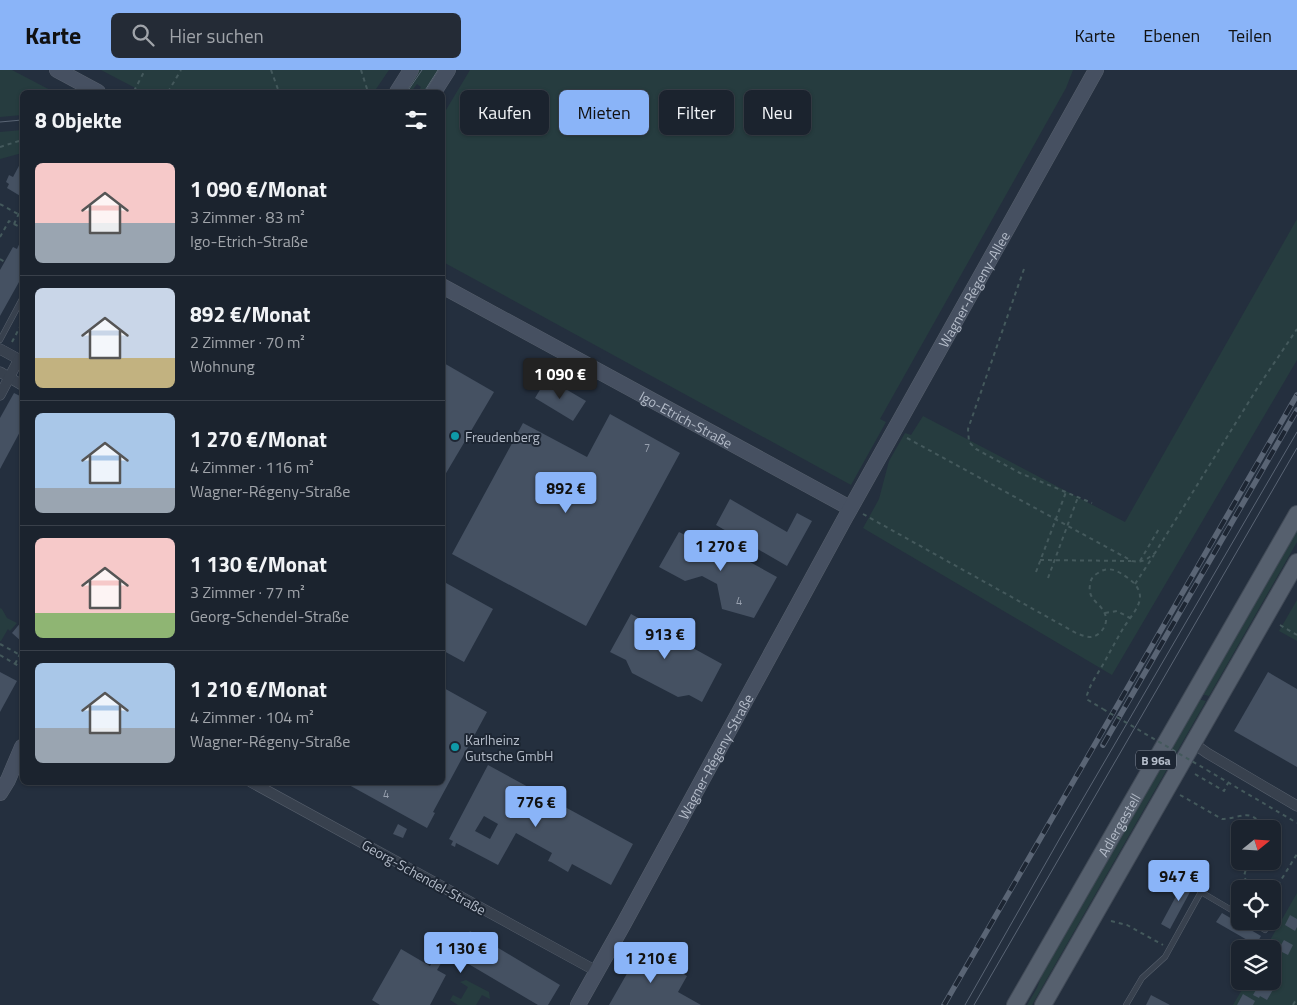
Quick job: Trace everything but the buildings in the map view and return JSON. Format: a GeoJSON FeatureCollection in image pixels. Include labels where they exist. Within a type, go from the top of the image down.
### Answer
{"type":"FeatureCollection","features":[{"type":"Feature","properties":{"kind":"main road","name":"Adlergestell"},"geometry":{"type":"LineString","coordinates":[[1015,1005],[1297,514]]}},
{"type":"Feature","properties":{"kind":"main road","name":"Adlergestell"},"geometry":{"type":"LineString","coordinates":[[1042,1005],[1297,562]]}},
{"type":"Feature","properties":{"kind":"street"},"geometry":{"type":"LineString","coordinates":[[58,70],[94,90]]}},
{"type":"Feature","properties":{"kind":"street"},"geometry":{"type":"LineString","coordinates":[[398,90],[411,70]]}},
{"type":"Feature","properties":{"kind":"street"},"geometry":{"type":"LineString","coordinates":[[435,90],[448,70]]}},
{"type":"Feature","properties":{"kind":"street","name":"Wagner-Régeny-Allee"},"geometry":{"type":"LineString","coordinates":[[850,508],[1096,70]]}},
{"type":"Feature","properties":{"kind":"street","name":"Igo-Etrich-Straße"},"geometry":{"type":"LineString","coordinates":[[445,288],[850,508]]}},
{"type":"Feature","properties":{"kind":"street"},"geometry":{"type":"LineString","coordinates":[[0,395],[20,360],[5,348]]}},
{"type":"Feature","properties":{"kind":"street"},"geometry":{"type":"LineString","coordinates":[[0,372],[20,383]]}},
{"type":"Feature","properties":{"kind":"street","name":"Wagner-Régeny-Straße"},"geometry":{"type":"LineString","coordinates":[[578,1005],[598,972],[850,508]]}},
{"type":"Feature","properties":{"kind":"street"},"geometry":{"type":"LineString","coordinates":[[1192,743],[1297,806]]}},
{"type":"Feature","properties":{"kind":"street"},"geometry":{"type":"LineString","coordinates":[[4,786],[20,751]]}},
{"type":"Feature","properties":{"kind":"street"},"geometry":{"type":"LineString","coordinates":[[4,786],[20,763]]}},
{"type":"Feature","properties":{"kind":"street","name":"Georg-Schendel-Straße"},"geometry":{"type":"LineString","coordinates":[[255,785],[598,972]]}},
{"type":"Feature","properties":{"kind":"lane"},"geometry":{"type":"LineString","coordinates":[[0,340],[20,303]]}},
{"type":"Feature","properties":{"kind":"lane"},"geometry":{"type":"LineString","coordinates":[[1126,1005],[1142,978],[1165,956],[1201,892],[1231,910]]}},
{"type":"Feature","properties":{"kind":"path"},"geometry":{"type":"LineString","coordinates":[[135,90],[145,70]]}},
{"type":"Feature","properties":{"kind":"path"},"geometry":{"type":"LineString","coordinates":[[169,90],[181,70]]}},
{"type":"Feature","properties":{"kind":"path"},"geometry":{"type":"LineString","coordinates":[[271,70],[278,90]]}},
{"type":"Feature","properties":{"kind":"path"},"geometry":{"type":"LineString","coordinates":[[361,70],[367,90]]}},
{"type":"Feature","properties":{"kind":"path"},"geometry":{"type":"LineString","coordinates":[[0,147],[20,141]]}},
{"type":"Feature","properties":{"kind":"path"},"geometry":{"type":"LineString","coordinates":[[0,204],[18,215]]}},
{"type":"Feature","properties":{"kind":"path"},"geometry":{"type":"LineString","coordinates":[[14,224],[20,211]]}},
{"type":"Feature","properties":{"kind":"path"},"geometry":{"type":"LineString","coordinates":[[0,237],[9,221],[20,227]]}},
{"type":"Feature","properties":{"kind":"path"},"geometry":{"type":"LineString","coordinates":[[0,259],[5,262]]}},
{"type":"Feature","properties":{"kind":"path"},"geometry":{"type":"LineString","coordinates":[[1024,269],[968,429],[969,442],[976,449],[1020,473],[1092,503]]}},
{"type":"Feature","properties":{"kind":"path"},"geometry":{"type":"LineString","coordinates":[[5,348],[20,326]]}},
{"type":"Feature","properties":{"kind":"path"},"geometry":{"type":"LineString","coordinates":[[1135,584],[1258,387],[1297,329]]}},
{"type":"Feature","properties":{"kind":"path"},"geometry":{"type":"LineString","coordinates":[[894,431],[1132,561]]}},
{"type":"Feature","properties":{"kind":"path"},"geometry":{"type":"LineString","coordinates":[[1036,572],[1066,492]]}},
{"type":"Feature","properties":{"kind":"path"},"geometry":{"type":"LineString","coordinates":[[1048,578],[1078,497]]}},
{"type":"Feature","properties":{"kind":"path"},"geometry":{"type":"LineString","coordinates":[[867,516],[1080,635],[1091,637],[1100,633],[1106,624],[1105,613],[1101,606],[1093,600],[1090,592],[1090,582],[1095,574],[1100,571],[1115,570],[1135,584],[1140,593],[1139,603],[1088,692],[1088,700],[1297,823]]}},
{"type":"Feature","properties":{"kind":"path"},"geometry":{"type":"LineString","coordinates":[[1139,562],[1160,527]]}},
{"type":"Feature","properties":{"kind":"path"},"geometry":{"type":"LineString","coordinates":[[1040,560],[1139,562],[1147,560],[1155,553]]}},
{"type":"Feature","properties":{"kind":"path"},"geometry":{"type":"LineString","coordinates":[[1105,613],[1117,611],[1130,618]]}},
{"type":"Feature","properties":{"kind":"path"},"geometry":{"type":"LineString","coordinates":[[1280,625],[1297,635]]}},
{"type":"Feature","properties":{"kind":"path"},"geometry":{"type":"LineString","coordinates":[[0,644],[20,654]]}},
{"type":"Feature","properties":{"kind":"path"},"geometry":{"type":"LineString","coordinates":[[0,655],[20,667]]}},
{"type":"Feature","properties":{"kind":"path"},"geometry":{"type":"LineString","coordinates":[[15,664],[20,656]]}},
{"type":"Feature","properties":{"kind":"path"},"geometry":{"type":"LineString","coordinates":[[1195,774],[1224,791],[1229,782]]}},
{"type":"Feature","properties":{"kind":"path"},"geometry":{"type":"LineString","coordinates":[[1182,796],[1222,819],[1246,815],[1257,820]]}},
{"type":"Feature","properties":{"kind":"path"},"geometry":{"type":"LineString","coordinates":[[1281,880],[1297,854]]}},
{"type":"Feature","properties":{"kind":"path"},"geometry":{"type":"LineString","coordinates":[[1111,921],[1127,925],[1169,948]]}},
{"type":"Feature","properties":{"kind":"path"},"geometry":{"type":"LineString","coordinates":[[1293,1005],[1297,998]]}},
{"type":"Feature","properties":{"kind":"green space"},"geometry":{"type":"Polygon","coordinates":[[[0,70],[12,70],[50,90],[20,90],[20,115],[0,117],[0,70]]]}},
{"type":"Feature","properties":{"kind":"green space"},"geometry":{"type":"Polygon","coordinates":[[[101,70],[389,70],[375,90],[139,90],[101,70]]]}},
{"type":"Feature","properties":{"kind":"green space"},"geometry":{"type":"Polygon","coordinates":[[[418,70],[443,70],[430,90],[419,90],[421,87],[417,84],[412,90],[405,90],[418,70]]]}},
{"type":"Feature","properties":{"kind":"green space"},"geometry":{"type":"Polygon","coordinates":[[[470,70],[1073,70],[1066,88],[880,419],[886,422],[851,485],[445,263],[445,112],[470,70]]]}},
{"type":"Feature","properties":{"kind":"green space"},"geometry":{"type":"Polygon","coordinates":[[[20,130],[20,154],[0,159],[0,132],[20,130]]]}},
{"type":"Feature","properties":{"kind":"green space"},"geometry":{"type":"Polygon","coordinates":[[[1297,219],[1297,360],[1112,675],[863,528],[879,499],[889,461],[905,433],[911,435],[923,416],[1125,522],[1297,219]]]}},
{"type":"Feature","properties":{"kind":"green space"},"geometry":{"type":"Polygon","coordinates":[[[1297,527],[1297,542],[1209,696],[1201,694],[1297,527]]]}},
{"type":"Feature","properties":{"kind":"green space"},"geometry":{"type":"Polygon","coordinates":[[[1297,600],[1297,641],[1279,631],[1297,600]]]}},
{"type":"Feature","properties":{"kind":"green space"},"geometry":{"type":"Polygon","coordinates":[[[0,608],[7,618],[17,623],[10,631],[8,629],[1,641],[0,641],[0,608]]]}},
{"type":"Feature","properties":{"kind":"green space"},"geometry":{"type":"Polygon","coordinates":[[[1198,699],[1206,701],[1032,1005],[1027,1005],[1037,988],[1045,966],[1198,699]]]}},
{"type":"Feature","properties":{"kind":"green space"},"geometry":{"type":"Polygon","coordinates":[[[1297,893],[1297,1005],[1233,1005],[1242,990],[1281,990],[1281,940],[1270,940],[1276,930],[1281,930],[1281,921],[1297,893]]]}},
{"type":"Feature","properties":{"kind":"green space"},"geometry":{"type":"Polygon","coordinates":[[[466,980],[489,992],[490,999],[482,995],[476,1005],[458,1005],[450,1000],[453,995],[461,999],[468,987],[460,982],[466,980]]]}},
{"type":"Feature","properties":{"kind":"tram line"},"geometry":{"type":"LineString","coordinates":[[408,90],[422,70]]}},
{"type":"Feature","properties":{"kind":"tram line"},"geometry":{"type":"LineString","coordinates":[[425,90],[438,70]]}},
{"type":"Feature","properties":{"kind":"tram line"},"geometry":{"type":"LineString","coordinates":[[0,122],[20,120]]}},
{"type":"Feature","properties":{"kind":"tram line"},"geometry":{"type":"LineString","coordinates":[[965,1005],[1060,838],[1297,432]]}},
{"type":"Feature","properties":{"kind":"tram line"},"geometry":{"type":"LineString","coordinates":[[974,1005],[1297,448]]}},
{"type":"Feature","properties":{"kind":"railway"},"geometry":{"type":"LineString","coordinates":[[944,1005],[1297,395]]}},
{"type":"Feature","properties":{"kind":"railway"},"geometry":{"type":"LineString","coordinates":[[1103,745],[1297,410]]}},
{"type":"Feature","properties":{"kind":"place","name":"Freudenberg"},"geometry":{"type":"Point","coordinates":[455,436]}},
{"type":"Feature","properties":{"kind":"place","name":"Karlheinz Gutsche GmbH"},"geometry":{"type":"Point","coordinates":[455,747]}}]}
